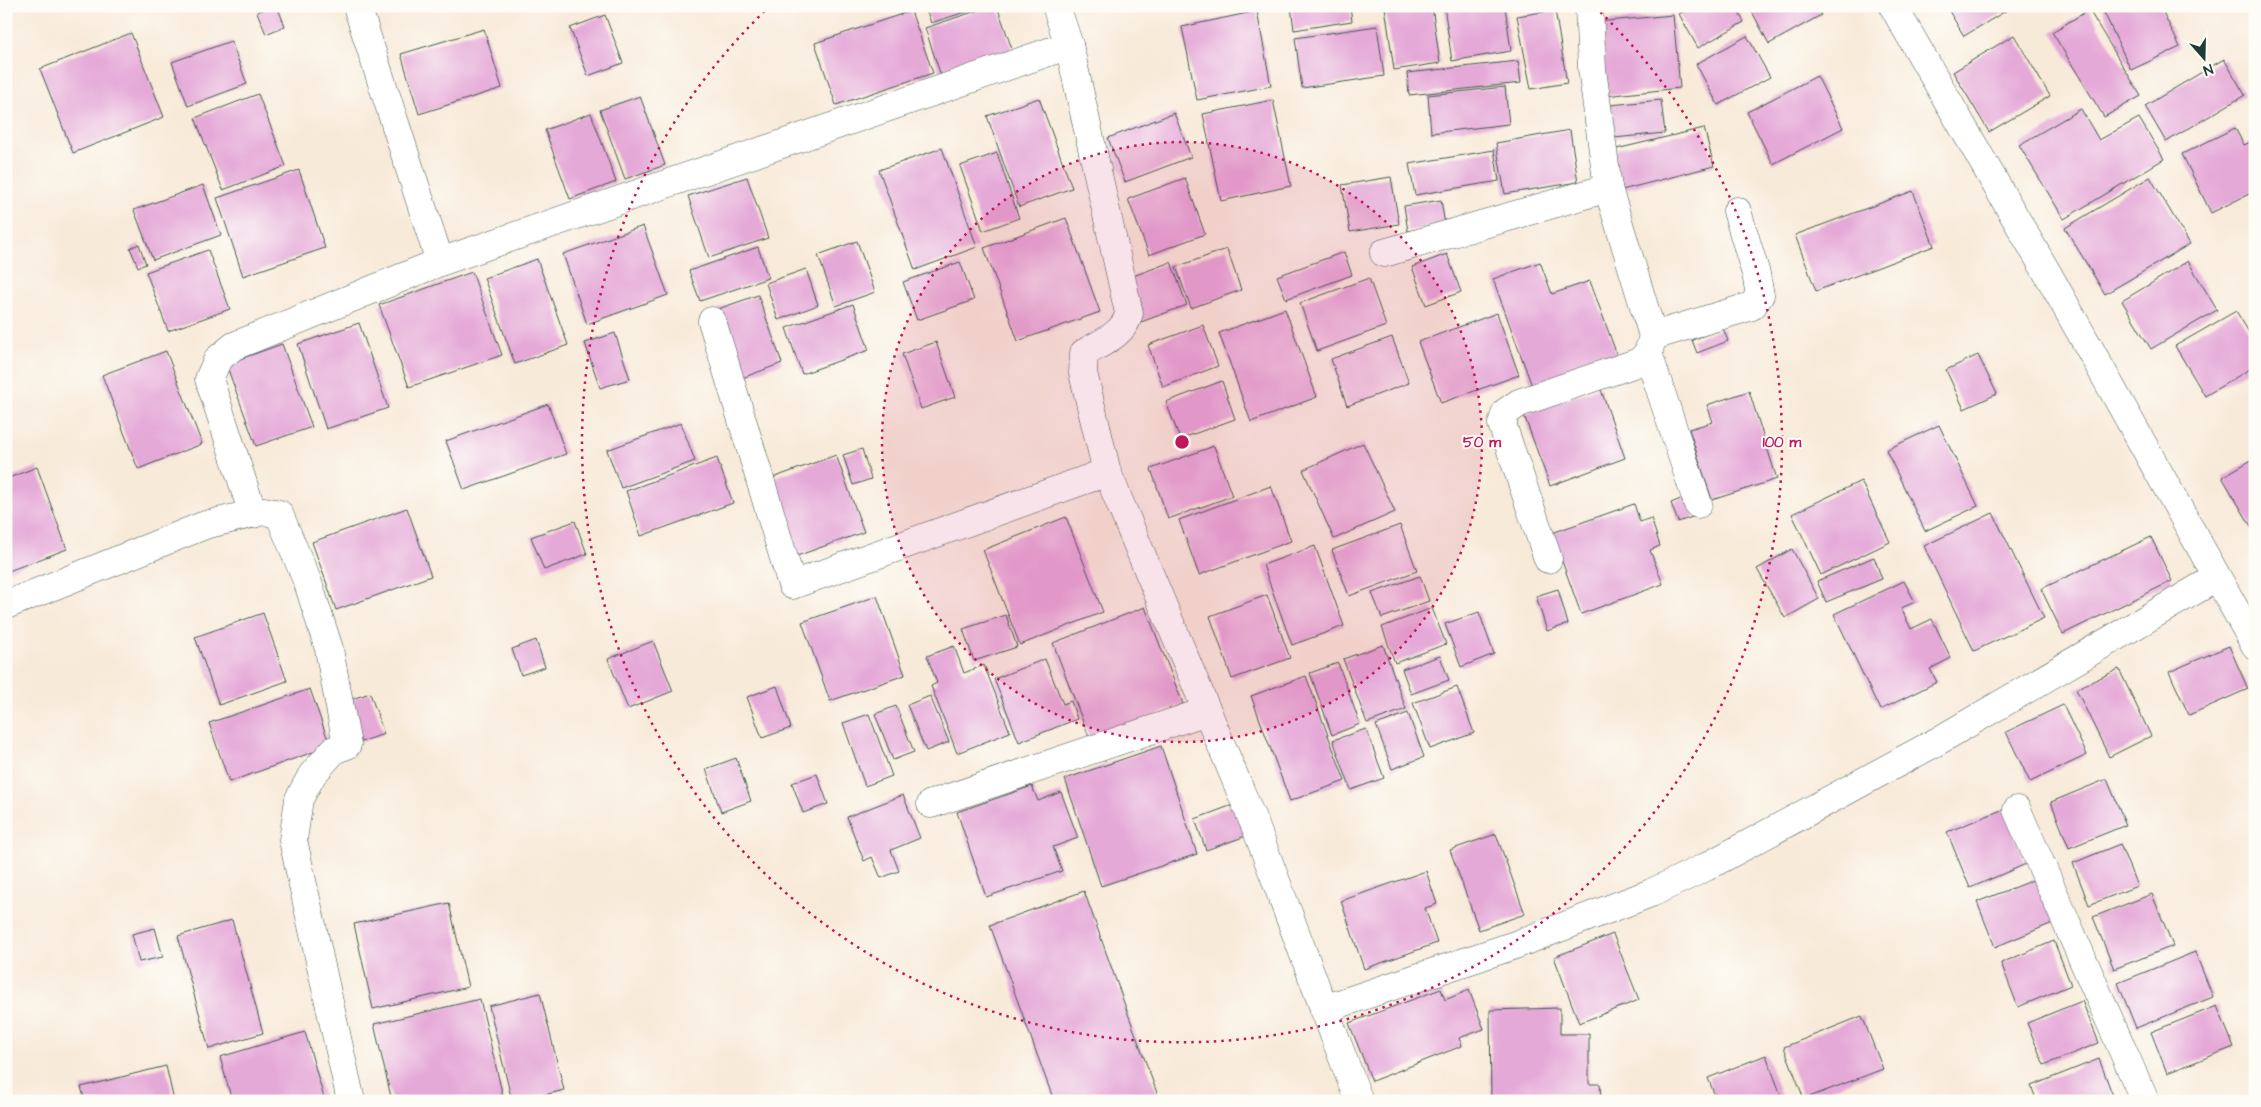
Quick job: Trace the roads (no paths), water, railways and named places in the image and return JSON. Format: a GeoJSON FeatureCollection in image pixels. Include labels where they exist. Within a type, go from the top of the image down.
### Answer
{"type":"FeatureCollection","features":[{"type":"Feature","properties":{"kind":"street"},"geometry":{"type":"LineString","coordinates":[[356,6],[440,262]]}},
{"type":"Feature","properties":{"kind":"street"},"geometry":{"type":"LineString","coordinates":[[1056,6],[1069,45],[1129,314],[1127,323],[1119,332],[1084,353],[1083,373],[1108,472],[1256,828],[1359,1101]]}},
{"type":"Feature","properties":{"kind":"street"},"geometry":{"type":"LineString","coordinates":[[1589,6],[1592,69],[1608,188],[1650,345],[1698,504]]}},
{"type":"Feature","properties":{"kind":"street"},"geometry":{"type":"LineString","coordinates":[[1893,6],[2049,276],[2255,645]]}},
{"type":"Feature","properties":{"kind":"street"},"geometry":{"type":"LineString","coordinates":[[253,514],[209,379],[218,359],[234,346],[440,262],[1069,45]]}},
{"type":"Feature","properties":{"kind":"street"},"geometry":{"type":"LineString","coordinates":[[1384,253],[1608,188]]}},
{"type":"Feature","properties":{"kind":"street"},"geometry":{"type":"LineString","coordinates":[[1548,559],[1502,424],[1506,412],[1519,403],[1639,362],[1650,345],[1752,306],[1760,295],[1756,274],[1737,211]]}},
{"type":"Feature","properties":{"kind":"street"},"geometry":{"type":"LineString","coordinates":[[712,321],[792,585],[1108,472]]}},
{"type":"Feature","properties":{"kind":"street"},"geometry":{"type":"LineString","coordinates":[[6,605],[205,525],[264,511],[279,514],[304,574],[329,649],[347,745],[334,750],[312,775],[299,799],[293,840],[351,1101]]}},
{"type":"Feature","properties":{"kind":"street"},"geometry":{"type":"LineString","coordinates":[[1324,1009],[1515,946],[1651,893],[1698,870],[1938,741],[2216,578]]}},
{"type":"Feature","properties":{"kind":"street"},"geometry":{"type":"LineString","coordinates":[[930,804],[1208,711]]}},
{"type":"Feature","properties":{"kind":"street"},"geometry":{"type":"LineString","coordinates":[[2017,810],[2145,1101]]}}]}
